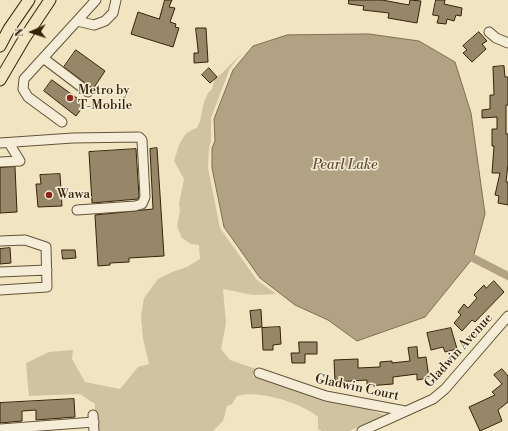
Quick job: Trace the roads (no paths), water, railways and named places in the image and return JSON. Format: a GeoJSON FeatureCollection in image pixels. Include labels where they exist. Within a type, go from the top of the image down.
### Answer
{"type":"FeatureCollection","features":[{"type":"Feature","properties":{"kind":"main road"},"geometry":{"type":"LineString","coordinates":[[0,46],[9,29],[29,0]]}},
{"type":"Feature","properties":{"kind":"main road"},"geometry":{"type":"LineString","coordinates":[[0,80],[24,39],[50,0]]}},
{"type":"Feature","properties":{"kind":"street"},"geometry":{"type":"LineString","coordinates":[[62,122],[28,97],[23,89],[24,79],[96,0]]}},
{"type":"Feature","properties":{"kind":"street"},"geometry":{"type":"LineString","coordinates":[[77,21],[94,25],[106,21],[113,13],[116,0]]}},
{"type":"Feature","properties":{"kind":"street"},"geometry":{"type":"LineString","coordinates":[[489,32],[496,38],[508,43]]}},
{"type":"Feature","properties":{"kind":"street"},"geometry":{"type":"LineString","coordinates":[[43,58],[88,92]]}},
{"type":"Feature","properties":{"kind":"street"},"geometry":{"type":"LineString","coordinates":[[5,143],[73,138],[139,137],[142,140],[145,197],[142,204],[135,206],[77,210]]}},
{"type":"Feature","properties":{"kind":"street"},"geometry":{"type":"LineString","coordinates":[[0,162],[20,161],[5,143]]}},
{"type":"Feature","properties":{"kind":"street"},"geometry":{"type":"LineString","coordinates":[[0,241],[25,240],[46,247],[48,287],[0,290]]}},
{"type":"Feature","properties":{"kind":"street"},"geometry":{"type":"LineString","coordinates":[[0,272],[47,270]]}},
{"type":"Feature","properties":{"kind":"street","name":"Gladwin Avenue"},"geometry":{"type":"LineString","coordinates":[[362,431],[433,399],[445,389],[508,316]]}},
{"type":"Feature","properties":{"kind":"street","name":"Gladwin Court"},"geometry":{"type":"LineString","coordinates":[[259,373],[326,396],[405,411]]}},
{"type":"Feature","properties":{"kind":"street"},"geometry":{"type":"LineString","coordinates":[[0,429],[94,423]]}},
{"type":"Feature","properties":{"kind":"water","name":"Pearl Lake"},"geometry":{"type":"Polygon","coordinates":[[[369,34],[419,41],[455,62],[471,113],[485,214],[473,258],[425,317],[357,341],[328,320],[295,305],[260,278],[224,227],[212,168],[212,148],[215,141],[214,119],[233,70],[253,46],[287,35],[369,34]]]}},
{"type":"Feature","properties":{"kind":"waterway"},"geometry":{"type":"LineString","coordinates":[[473,258],[508,276]]}},
{"type":"Feature","properties":{"kind":"place","name":"Metro by T-Mobile"},"geometry":{"type":"Point","coordinates":[70,98]}},
{"type":"Feature","properties":{"kind":"place","name":"Wawa"},"geometry":{"type":"Point","coordinates":[49,195]}}]}
